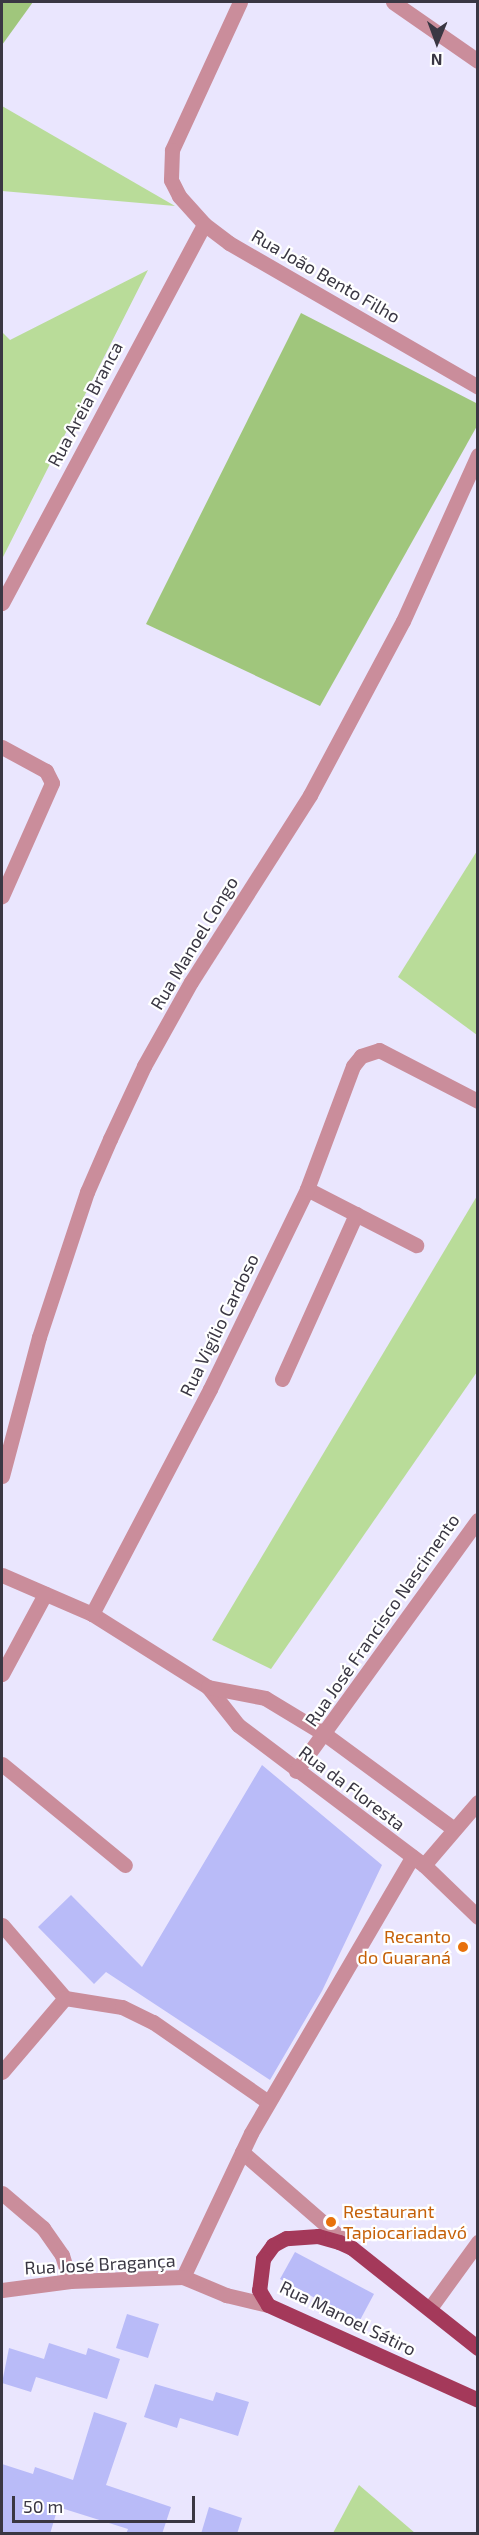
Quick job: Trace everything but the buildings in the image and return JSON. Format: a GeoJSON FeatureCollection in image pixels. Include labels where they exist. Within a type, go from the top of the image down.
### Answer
{"type":"FeatureCollection","features":[{"type":"Feature","properties":{"kind":"main road","name":"Rua Manoel Sátiro"},"geometry":{"type":"LineString","coordinates":[[477,2348],[430,2308],[352,2248],[318,2236],[300,2235],[273,2246],[263,2259],[259,2290],[267,2305],[477,2400]]}},
{"type":"Feature","properties":{"kind":"street","name":"Rua João Bento Filho"},"geometry":{"type":"LineString","coordinates":[[240,2],[172,150],[171,180],[204,224],[229,243],[477,387]]}},
{"type":"Feature","properties":{"kind":"street"},"geometry":{"type":"LineString","coordinates":[[393,2],[477,61]]}},
{"type":"Feature","properties":{"kind":"street","name":"Rua Areia Branca"},"geometry":{"type":"LineString","coordinates":[[2,603],[204,224]]}},
{"type":"Feature","properties":{"kind":"street","name":"Rua Manoel Congo"},"geometry":{"type":"LineString","coordinates":[[2,1476],[39,1337],[87,1192],[110,1139],[144,1066],[191,982],[310,795],[398,631],[477,455]]}},
{"type":"Feature","properties":{"kind":"street"},"geometry":{"type":"LineString","coordinates":[[2,747],[51,777],[51,790],[2,896]]}},
{"type":"Feature","properties":{"kind":"street","name":"Rua Vigílio Cardoso"},"geometry":{"type":"LineString","coordinates":[[92,1614],[210,1389],[307,1189],[353,1066],[371,1051],[386,1052],[477,1101]]}},
{"type":"Feature","properties":{"kind":"street"},"geometry":{"type":"LineString","coordinates":[[307,1189],[416,1245]]}},
{"type":"Feature","properties":{"kind":"street"},"geometry":{"type":"LineString","coordinates":[[282,1378],[356,1214]]}},
{"type":"Feature","properties":{"kind":"street","name":"Rua José Francisco Nascimento"},"geometry":{"type":"LineString","coordinates":[[296,1770],[326,1735],[477,1520]]}},
{"type":"Feature","properties":{"kind":"street","name":"Rua da Floresta"},"geometry":{"type":"LineString","coordinates":[[2,1575],[92,1614],[208,1687],[238,1725],[418,1861],[477,1917]]}},
{"type":"Feature","properties":{"kind":"street"},"geometry":{"type":"LineString","coordinates":[[2,1674],[45,1594]]}},
{"type":"Feature","properties":{"kind":"street","name":"Rua da Floresta"},"geometry":{"type":"LineString","coordinates":[[208,1687],[265,1698],[326,1735],[454,1829]]}},
{"type":"Feature","properties":{"kind":"street"},"geometry":{"type":"LineString","coordinates":[[2,1764],[125,1865]]}},
{"type":"Feature","properties":{"kind":"street"},"geometry":{"type":"LineString","coordinates":[[183,2277],[268,2102],[418,1861],[454,1829],[477,1802]]}},
{"type":"Feature","properties":{"kind":"street"},"geometry":{"type":"LineString","coordinates":[[2,1925],[65,1998],[122,2007],[153,2022],[268,2102]]}},
{"type":"Feature","properties":{"kind":"street"},"geometry":{"type":"LineString","coordinates":[[2,2072],[65,1998]]}},
{"type":"Feature","properties":{"kind":"street","name":"Rua Manoel Sátiro"},"geometry":{"type":"LineString","coordinates":[[242,2152],[352,2248]]}},
{"type":"Feature","properties":{"kind":"street"},"geometry":{"type":"LineString","coordinates":[[2,2193],[43,2228],[62,2255],[70,2281]]}},
{"type":"Feature","properties":{"kind":"street"},"geometry":{"type":"LineString","coordinates":[[430,2308],[477,2242]]}},
{"type":"Feature","properties":{"kind":"street","name":"Rua José Bragança"},"geometry":{"type":"LineString","coordinates":[[2,2290],[70,2281],[183,2277],[226,2295],[267,2305]]}},
{"type":"Feature","properties":{"kind":"green space"},"geometry":{"type":"Polygon","coordinates":[[[2,2],[33,2],[2,45],[2,2]]]}},
{"type":"Feature","properties":{"kind":"green space"},"geometry":{"type":"Polygon","coordinates":[[[2,106],[175,206],[2,191],[2,106]]]}},
{"type":"Feature","properties":{"kind":"green space"},"geometry":{"type":"Polygon","coordinates":[[[148,270],[2,559],[2,332],[10,340],[148,270]]]}},
{"type":"Feature","properties":{"kind":"green space"},"geometry":{"type":"Polygon","coordinates":[[[301,313],[478,404],[477,426],[320,706],[146,624],[301,313]]]}},
{"type":"Feature","properties":{"kind":"green space"},"geometry":{"type":"Polygon","coordinates":[[[477,851],[477,1035],[398,977],[477,851]]]}},
{"type":"Feature","properties":{"kind":"green space"},"geometry":{"type":"Polygon","coordinates":[[[477,1196],[477,1372],[271,1669],[212,1640],[477,1196]]]}},
{"type":"Feature","properties":{"kind":"green space"},"geometry":{"type":"Polygon","coordinates":[[[359,2485],[415,2533],[333,2533],[359,2485]]]}},
{"type":"Feature","properties":{"kind":"place","name":"Recanto do Guaraná"},"geometry":{"type":"Point","coordinates":[463,1947]}},
{"type":"Feature","properties":{"kind":"place","name":"Restaurant Tapiocariadavó"},"geometry":{"type":"Point","coordinates":[331,2222]}}]}
